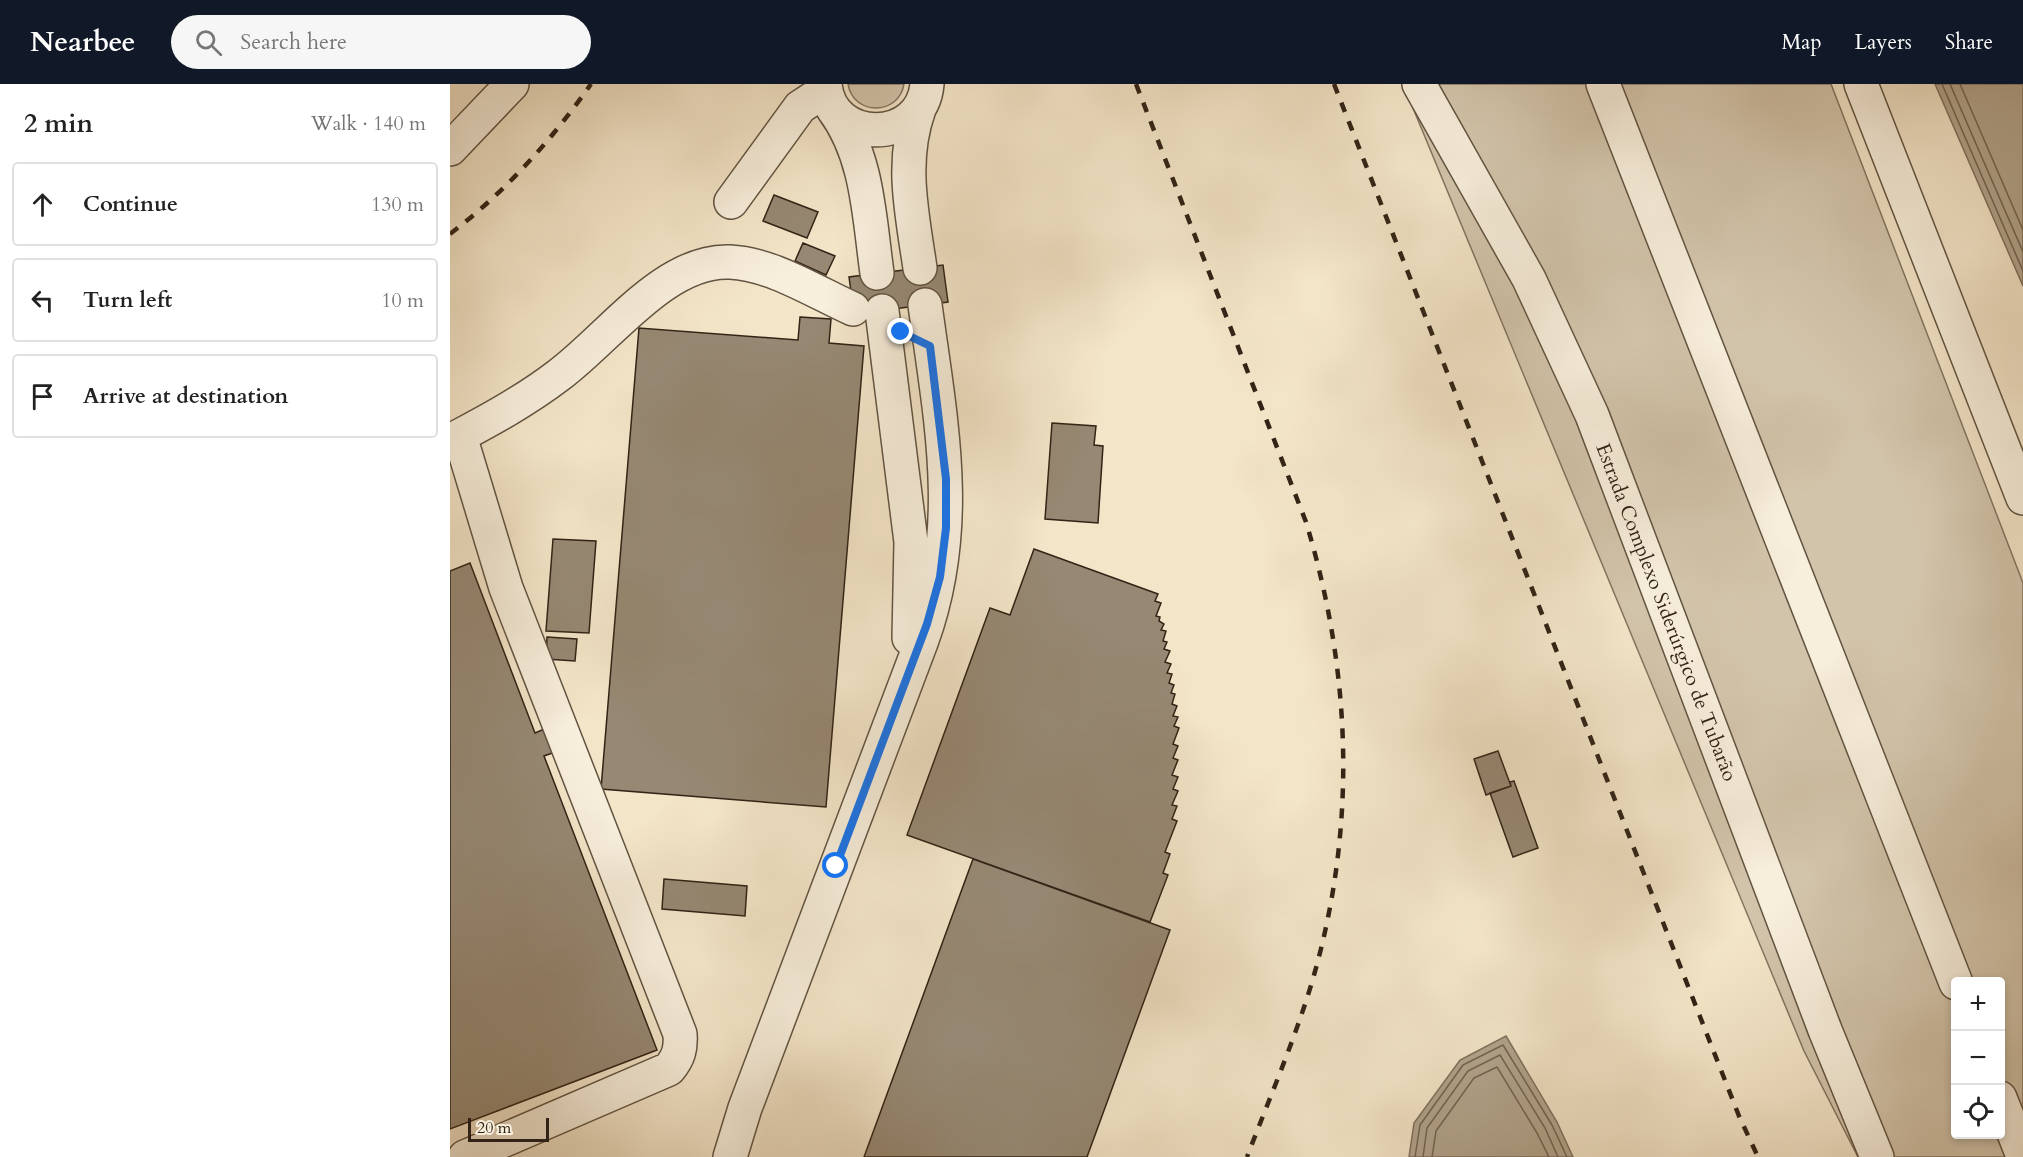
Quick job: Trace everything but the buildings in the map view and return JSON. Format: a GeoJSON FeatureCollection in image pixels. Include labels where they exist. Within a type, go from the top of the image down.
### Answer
{"type":"FeatureCollection","features":[{"type":"Feature","properties":{"kind":"lane"},"geometry":{"type":"LineString","coordinates":[[450,149],[512,84]]}},
{"type":"Feature","properties":{"kind":"lane","name":"Estrada Complexo Siderúrgico de Tubarão"},"geometry":{"type":"LineString","coordinates":[[1419,84],[1529,279],[1588,406],[1826,1030],[1877,1157]]}},
{"type":"Feature","properties":{"kind":"lane"},"geometry":{"type":"LineString","coordinates":[[1603,84],[1954,977]]}},
{"type":"Feature","properties":{"kind":"lane"},"geometry":{"type":"LineString","coordinates":[[1861,84],[2023,498]]}},
{"type":"Feature","properties":{"kind":"lane"},"geometry":{"type":"LineString","coordinates":[[828,94],[857,128],[876,131],[896,128],[923,96]]}},
{"type":"Feature","properties":{"kind":"lane"},"geometry":{"type":"LineString","coordinates":[[731,202],[800,106],[828,94]]}},
{"type":"Feature","properties":{"kind":"lane"},"geometry":{"type":"LineString","coordinates":[[828,94],[847,129],[860,163],[877,273]]}},
{"type":"Feature","properties":{"kind":"lane"},"geometry":{"type":"LineString","coordinates":[[920,268],[907,170],[910,139],[923,96]]}},
{"type":"Feature","properties":{"kind":"lane"},"geometry":{"type":"LineString","coordinates":[[465,1157],[669,1069],[679,1054],[681,1044],[675,1023],[506,588],[455,438],[502,414],[559,375],[675,276],[696,267],[718,262],[752,265],[870,314],[930,346]]}},
{"type":"Feature","properties":{"kind":"lane"},"geometry":{"type":"LineString","coordinates":[[730,1157],[745,1108],[932,609],[946,528],[946,479],[925,305]]}},
{"type":"Feature","properties":{"kind":"lane"},"geometry":{"type":"LineString","coordinates":[[870,314],[911,542],[911,615],[903,688]]}},
{"type":"Feature","properties":{"kind":"lane"},"geometry":{"type":"LineString","coordinates":[[2005,1109],[2023,1156]]}},
{"type":"Feature","properties":{"kind":"shaded area"},"geometry":{"type":"Polygon","coordinates":[[[848,84],[904,84],[894,102],[876,108],[858,102],[848,84]]]}},
{"type":"Feature","properties":{"kind":"shaded area"},"geometry":{"type":"Polygon","coordinates":[[[1403,84],[1831,84],[2023,583],[2023,1157],[1858,1157],[1804,1051],[1403,84]]]}},
{"type":"Feature","properties":{"kind":"water"},"geometry":{"type":"Polygon","coordinates":[[[1935,84],[2023,84],[2023,286],[1935,84]]]}},
{"type":"Feature","properties":{"kind":"water"},"geometry":{"type":"Polygon","coordinates":[[[1506,1036],[1557,1122],[1573,1157],[1409,1157],[1414,1123],[1460,1060],[1506,1036]]]}},
{"type":"Feature","properties":{"kind":"railway"},"geometry":{"type":"LineString","coordinates":[[450,234],[490,201],[526,165],[560,126],[591,84]]}},
{"type":"Feature","properties":{"kind":"railway"},"geometry":{"type":"LineString","coordinates":[[1136,84],[1306,522],[1333,636],[1340,694],[1343,752],[1342,809],[1337,867],[1327,925],[1305,1004],[1247,1157]]}},
{"type":"Feature","properties":{"kind":"railway"},"geometry":{"type":"LineString","coordinates":[[1334,84],[1739,1116],[1758,1157]]}},
{"type":"Feature","properties":{"kind":"route"},"geometry":{"type":"LineString","coordinates":[[836,866],[927,624],[940,577],[945,545],[946,479],[930,346],[901,332]]}}]}
